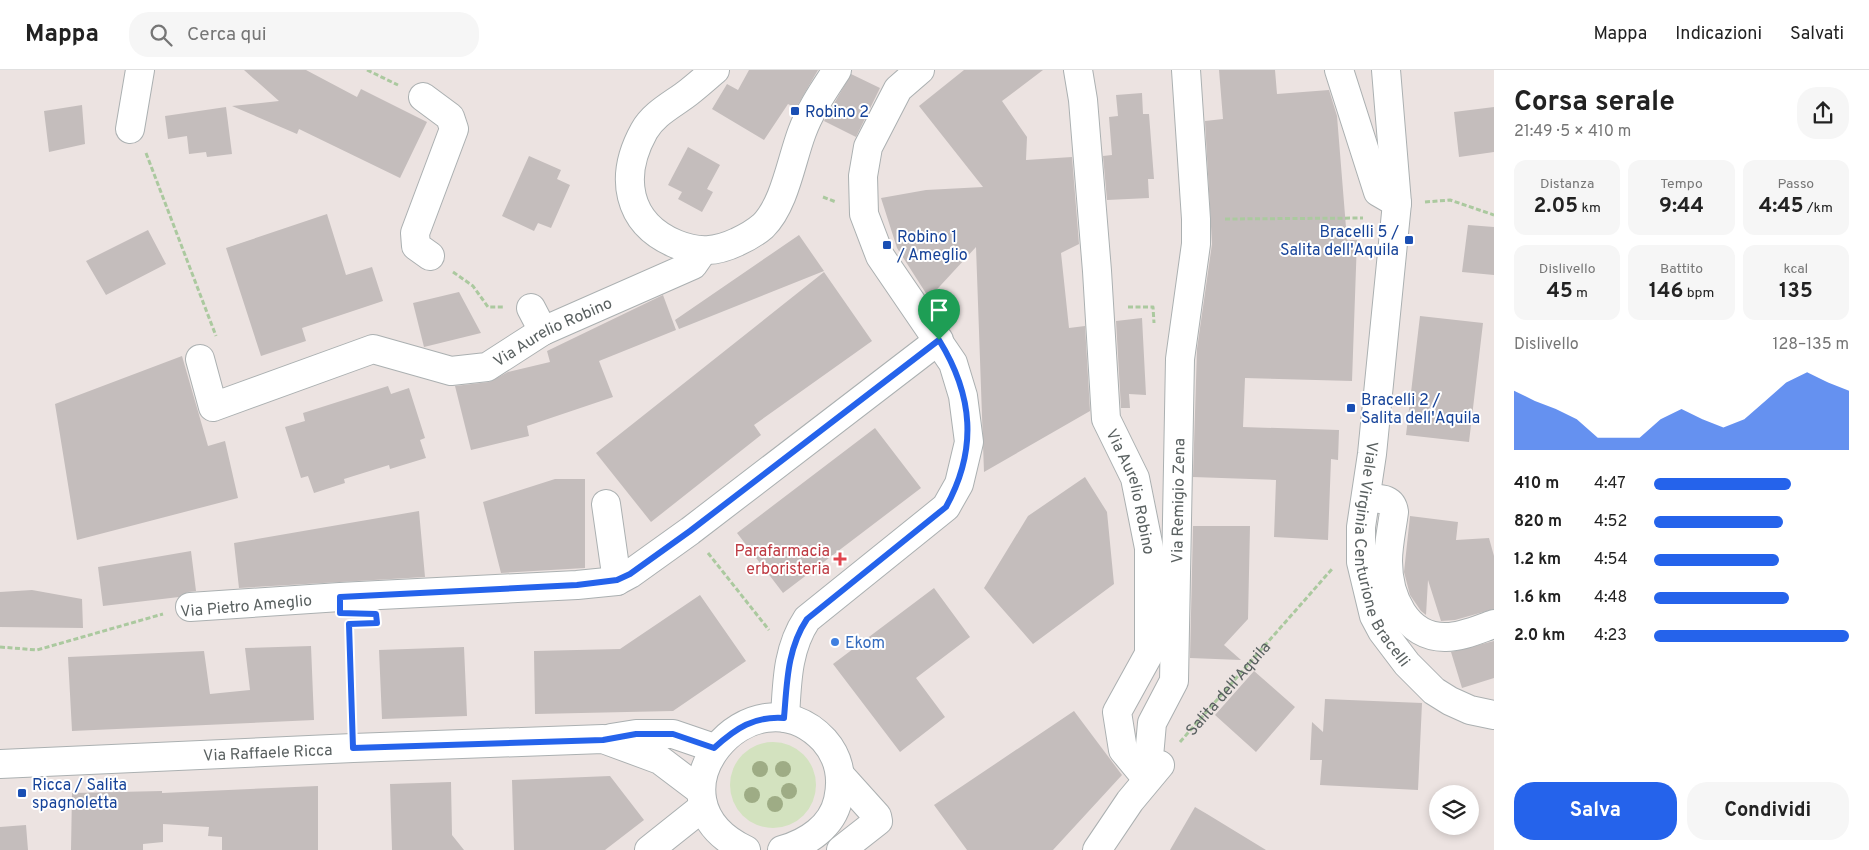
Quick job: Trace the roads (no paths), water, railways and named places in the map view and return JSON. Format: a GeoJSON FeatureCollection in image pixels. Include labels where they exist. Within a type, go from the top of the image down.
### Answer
{"type":"FeatureCollection","features":[{"type":"Feature","properties":{"kind":"street"},"geometry":{"type":"LineString","coordinates":[[131,123],[140,70]]}},
{"type":"Feature","properties":{"kind":"street"},"geometry":{"type":"LineString","coordinates":[[715,70],[690,92],[660,112],[645,130],[636,148],[629,182],[632,200],[640,217],[651,230],[675,244],[702,252],[724,248],[762,226],[774,211],[794,160],[801,133],[814,105],[837,70]]}},
{"type":"Feature","properties":{"kind":"street"},"geometry":{"type":"LineString","coordinates":[[784,718],[790,657],[798,633],[807,619],[946,507],[959,484],[969,442],[968,421],[954,363],[880,256],[864,214],[863,176],[868,147],[898,88],[920,70]]}},
{"type":"Feature","properties":{"kind":"street","name":"Via Aurelio Robino"},"geometry":{"type":"LineString","coordinates":[[1078,70],[1083,100],[1097,272],[1106,419],[1135,478],[1149,548],[1149,654],[1117,712],[1123,750],[1156,770]]}},
{"type":"Feature","properties":{"kind":"street","name":"Via Remigio Zena"},"geometry":{"type":"LineString","coordinates":[[1156,770],[1152,723],[1174,681],[1180,358],[1196,244],[1186,70]]}},
{"type":"Feature","properties":{"kind":"street"},"geometry":{"type":"LineString","coordinates":[[1339,70],[1378,192],[1396,204]]}},
{"type":"Feature","properties":{"kind":"street","name":"Viale Virginia Centurione Bracelli"},"geometry":{"type":"LineString","coordinates":[[1386,70],[1396,204],[1366,498],[1361,527],[1361,562],[1368,597],[1382,631],[1407,664],[1434,691],[1470,710],[1494,715]]}},
{"type":"Feature","properties":{"kind":"street"},"geometry":{"type":"LineString","coordinates":[[423,97],[450,117],[454,129],[415,233],[416,246],[430,256]]}},
{"type":"Feature","properties":{"kind":"street","name":"Via Aurelio Robino"},"geometry":{"type":"LineString","coordinates":[[200,360],[213,407],[373,349],[451,371],[487,367],[537,319],[693,265],[702,252]]}},
{"type":"Feature","properties":{"kind":"street","name":"Via Pietro Ameglio"},"geometry":{"type":"LineString","coordinates":[[190,607],[577,585],[617,580],[630,574],[690,531],[939,340]]}},
{"type":"Feature","properties":{"kind":"street"},"geometry":{"type":"LineString","coordinates":[[1366,498],[1388,500],[1393,505],[1394,512],[1388,562],[1392,592],[1402,615],[1414,628],[1425,633],[1446,637],[1485,627]]}},
{"type":"Feature","properties":{"kind":"street"},"geometry":{"type":"LineString","coordinates":[[606,504],[617,580]]}},
{"type":"Feature","properties":{"kind":"street"},"geometry":{"type":"LineString","coordinates":[[649,850],[702,799],[705,768],[714,748],[730,733],[766,717],[784,718],[801,722],[815,731],[828,745],[841,776],[877,816],[878,821],[841,850]]}},
{"type":"Feature","properties":{"kind":"street"},"geometry":{"type":"LineString","coordinates":[[603,740],[636,734],[673,734],[714,748]]}},
{"type":"Feature","properties":{"kind":"street","name":"Via Raffaele Ricca"},"geometry":{"type":"LineString","coordinates":[[0,764],[353,748],[603,740],[660,760],[682,774],[702,799],[712,825],[726,845]]}},
{"type":"Feature","properties":{"kind":"street"},"geometry":{"type":"LineString","coordinates":[[1096,850],[1156,770]]}},
{"type":"Feature","properties":{"kind":"street"},"geometry":{"type":"LineString","coordinates":[[782,850],[796,846],[829,822],[838,801],[841,776]]}},
{"type":"Feature","properties":{"kind":"place","name":"Robino 2"},"geometry":{"type":"Point","coordinates":[795,111]}},
{"type":"Feature","properties":{"kind":"place","name":"Bracelli 5 / Salita dell'Aquila"},"geometry":{"type":"Point","coordinates":[1409,240]}},
{"type":"Feature","properties":{"kind":"place","name":"Robino 1 / Ameglio"},"geometry":{"type":"Point","coordinates":[887,245]}},
{"type":"Feature","properties":{"kind":"place","name":"Bracelli 2 / Salita dell'Aquila"},"geometry":{"type":"Point","coordinates":[1351,408]}},
{"type":"Feature","properties":{"kind":"place","name":"Parafarmacia erboristeria"},"geometry":{"type":"Point","coordinates":[840,559]}},
{"type":"Feature","properties":{"kind":"place","name":"Ekom"},"geometry":{"type":"Point","coordinates":[835,642]}},
{"type":"Feature","properties":{"kind":"place","name":"Ricca / Salita spagnoletta"},"geometry":{"type":"Point","coordinates":[22,793]}}]}
